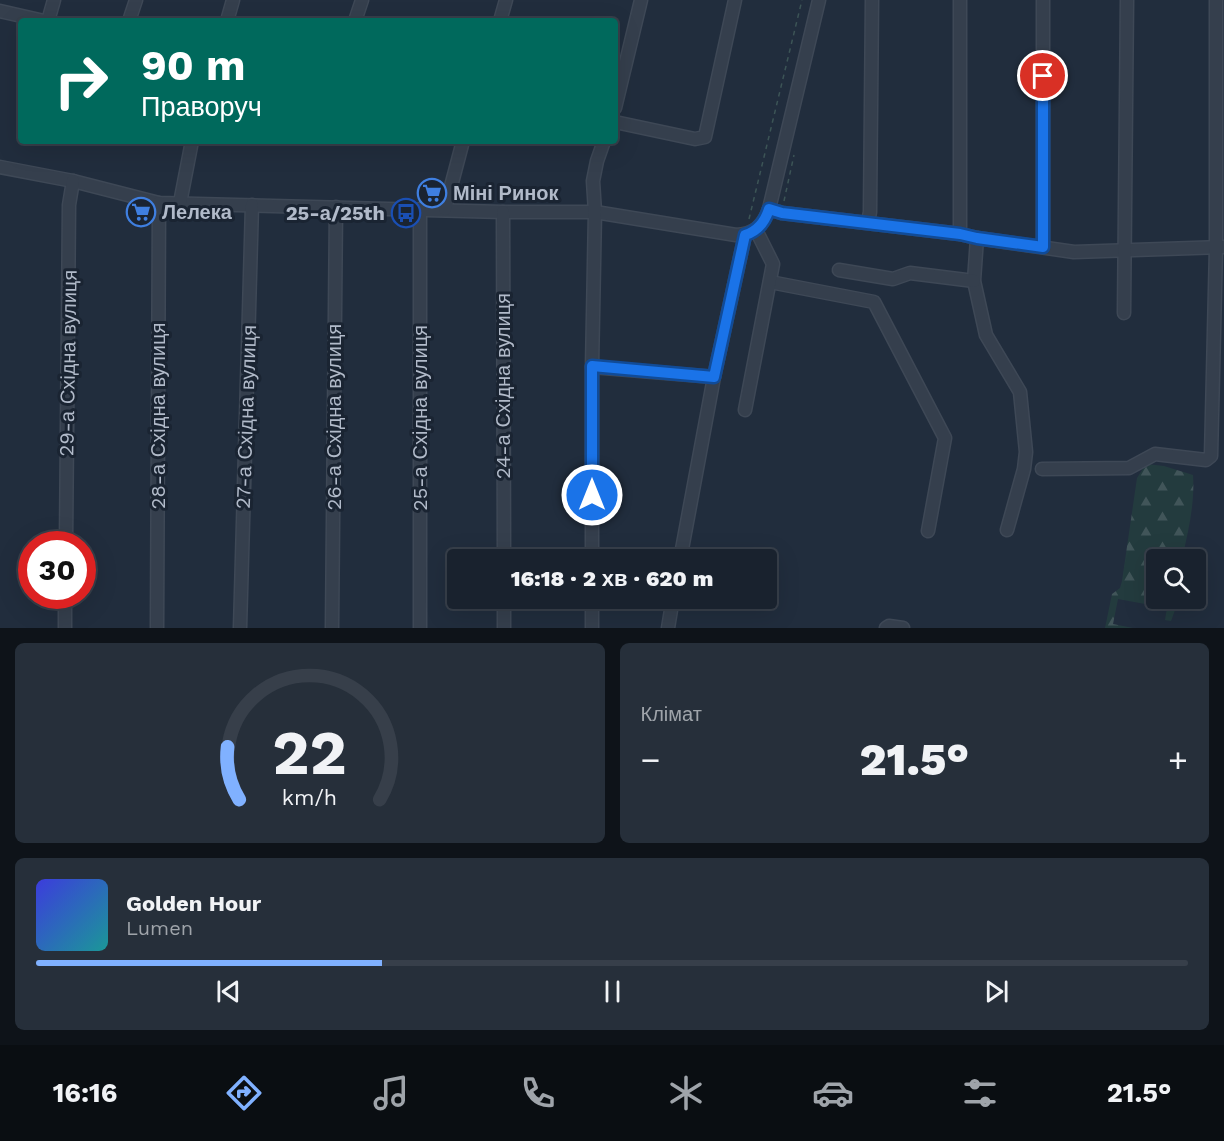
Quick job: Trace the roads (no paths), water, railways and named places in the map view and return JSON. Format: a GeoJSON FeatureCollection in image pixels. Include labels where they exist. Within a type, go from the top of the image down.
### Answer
{"type":"FeatureCollection","features":[{"type":"Feature","properties":{"kind":"street"},"geometry":{"type":"LineString","coordinates":[[47,18],[54,0]]}},
{"type":"Feature","properties":{"kind":"street"},"geometry":{"type":"LineString","coordinates":[[130,18],[136,0]]}},
{"type":"Feature","properties":{"kind":"street"},"geometry":{"type":"LineString","coordinates":[[228,18],[233,0]]}},
{"type":"Feature","properties":{"kind":"street"},"geometry":{"type":"LineString","coordinates":[[356,18],[362,0]]}},
{"type":"Feature","properties":{"kind":"street"},"geometry":{"type":"LineString","coordinates":[[501,18],[506,0]]}},
{"type":"Feature","properties":{"kind":"street"},"geometry":{"type":"LineString","coordinates":[[618,96],[641,0]]}},
{"type":"Feature","properties":{"kind":"street"},"geometry":{"type":"LineString","coordinates":[[618,123],[695,139],[705,137],[735,0]]}},
{"type":"Feature","properties":{"kind":"street"},"geometry":{"type":"LineString","coordinates":[[0,167],[73,181],[159,203],[503,212],[595,212],[736,235],[750,232],[764,221],[769,209],[819,0]]}},
{"type":"Feature","properties":{"kind":"street"},"geometry":{"type":"LineString","coordinates":[[868,222],[872,0]]}},
{"type":"Feature","properties":{"kind":"street"},"geometry":{"type":"LineString","coordinates":[[960,0],[960,234]]}},
{"type":"Feature","properties":{"kind":"street"},"geometry":{"type":"LineString","coordinates":[[1043,0],[1043,247]]}},
{"type":"Feature","properties":{"kind":"street"},"geometry":{"type":"LineString","coordinates":[[1124,313],[1127,0]]}},
{"type":"Feature","properties":{"kind":"street"},"geometry":{"type":"LineString","coordinates":[[1042,469],[1122,469],[1134,466],[1155,454],[1206,460],[1213,453],[1220,247],[1216,0]]}},
{"type":"Feature","properties":{"kind":"street"},"geometry":{"type":"LineString","coordinates":[[0,11],[32,18]]}},
{"type":"Feature","properties":{"kind":"street"},"geometry":{"type":"LineString","coordinates":[[180,203],[191,144]]}},
{"type":"Feature","properties":{"kind":"street"},"geometry":{"type":"LineString","coordinates":[[445,209],[460,144]]}},
{"type":"Feature","properties":{"kind":"street"},"geometry":{"type":"LineString","coordinates":[[592,549],[595,212],[592,181],[603,144]]}},
{"type":"Feature","properties":{"kind":"street","name":"29-а Східна вулиця"},"geometry":{"type":"LineString","coordinates":[[66,531],[69,206],[73,181]]}},
{"type":"Feature","properties":{"kind":"street","name":"28-а Східна вулиця"},"geometry":{"type":"LineString","coordinates":[[157,628],[159,203]]}},
{"type":"Feature","properties":{"kind":"street","name":"27-а Східна вулиця"},"geometry":{"type":"LineString","coordinates":[[240,628],[252,205]]}},
{"type":"Feature","properties":{"kind":"street","name":"26-а Східна вулиця"},"geometry":{"type":"LineString","coordinates":[[332,628],[336,207]]}},
{"type":"Feature","properties":{"kind":"street","name":"25-а Східна вулиця"},"geometry":{"type":"LineString","coordinates":[[420,209],[420,628]]}},
{"type":"Feature","properties":{"kind":"street"},"geometry":{"type":"LineString","coordinates":[[769,209],[782,213],[960,234],[1074,252],[1220,247]]}},
{"type":"Feature","properties":{"kind":"street","name":"24-а Східна вулиця"},"geometry":{"type":"LineString","coordinates":[[503,212],[504,549]]}},
{"type":"Feature","properties":{"kind":"street"},"geometry":{"type":"LineString","coordinates":[[745,410],[773,264],[750,232]]}},
{"type":"Feature","properties":{"kind":"street"},"geometry":{"type":"LineString","coordinates":[[682,549],[714,377],[750,232]]}},
{"type":"Feature","properties":{"kind":"street"},"geometry":{"type":"LineString","coordinates":[[977,238],[974,281],[986,335],[1020,392],[1026,452],[1024,469],[1007,530]]}},
{"type":"Feature","properties":{"kind":"street"},"geometry":{"type":"LineString","coordinates":[[839,270],[893,279],[910,273],[974,281]]}},
{"type":"Feature","properties":{"kind":"street"},"geometry":{"type":"LineString","coordinates":[[770,282],[874,302],[945,438],[928,531]]}},
{"type":"Feature","properties":{"kind":"street"},"geometry":{"type":"LineString","coordinates":[[592,366],[714,377]]}},
{"type":"Feature","properties":{"kind":"street"},"geometry":{"type":"LineString","coordinates":[[65,609],[65,628]]}},
{"type":"Feature","properties":{"kind":"street"},"geometry":{"type":"LineString","coordinates":[[504,609],[504,628]]}},
{"type":"Feature","properties":{"kind":"street"},"geometry":{"type":"LineString","coordinates":[[592,609],[592,628]]}},
{"type":"Feature","properties":{"kind":"street"},"geometry":{"type":"LineString","coordinates":[[668,628],[671,609]]}},
{"type":"Feature","properties":{"kind":"street"},"geometry":{"type":"LineString","coordinates":[[886,628],[889,626],[903,628]]}},
{"type":"Feature","properties":{"kind":"place","name":"Міні Ринок"},"geometry":{"type":"Point","coordinates":[432,193]}},
{"type":"Feature","properties":{"kind":"place","name":"Лелека"},"geometry":{"type":"Point","coordinates":[141,212]}},
{"type":"Feature","properties":{"kind":"place","name":"25-а/25th"},"geometry":{"type":"Point","coordinates":[406,213]}}]}
